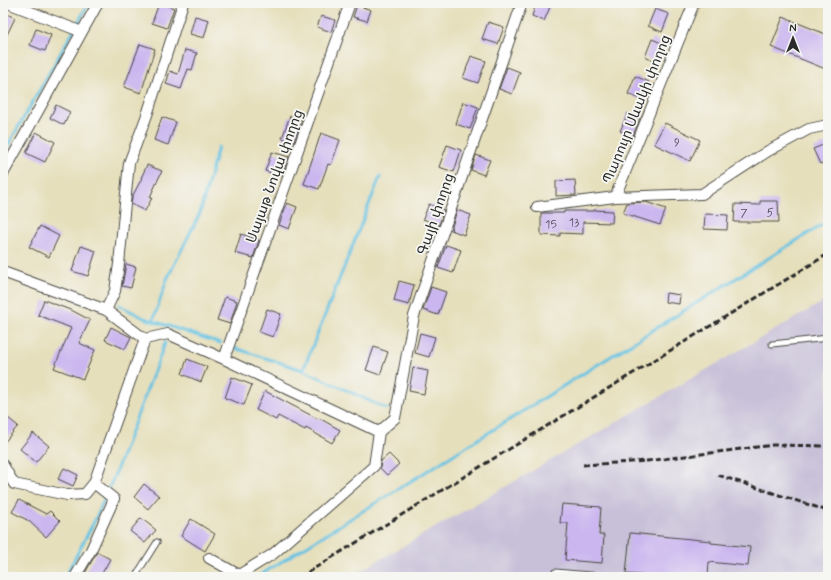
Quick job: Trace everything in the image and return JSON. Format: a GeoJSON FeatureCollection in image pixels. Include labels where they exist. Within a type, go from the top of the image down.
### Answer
{"type":"FeatureCollection","features":[{"type":"Feature","properties":{"kind":"street"},"geometry":{"type":"LineString","coordinates":[[8,3],[77,30]]}},
{"type":"Feature","properties":{"kind":"street"},"geometry":{"type":"LineString","coordinates":[[3,174],[77,30],[98,3]]}},
{"type":"Feature","properties":{"kind":"street"},"geometry":{"type":"LineString","coordinates":[[106,310],[115,291],[129,163],[183,3]]}},
{"type":"Feature","properties":{"kind":"street","name":"Սայաթ Նովա փողոց"},"geometry":{"type":"LineString","coordinates":[[224,359],[350,3]]}},
{"type":"Feature","properties":{"kind":"street","name":"Գայի փողոց"},"geometry":{"type":"LineString","coordinates":[[379,432],[394,418],[414,316],[522,3]]}},
{"type":"Feature","properties":{"kind":"street","name":"Պարույր Սևակի փողոց"},"geometry":{"type":"LineString","coordinates":[[537,207],[615,197],[694,3]]}},
{"type":"Feature","properties":{"kind":"street"},"geometry":{"type":"LineString","coordinates":[[615,197],[702,194],[768,151],[809,129],[828,125]]}},
{"type":"Feature","properties":{"kind":"street"},"geometry":{"type":"LineString","coordinates":[[3,272],[106,310],[145,339],[168,334],[379,432],[374,466],[273,554],[239,575],[209,558]]}},
{"type":"Feature","properties":{"kind":"street"},"geometry":{"type":"LineString","coordinates":[[3,465],[14,484],[67,495],[85,494],[94,483],[145,339]]}},
{"type":"Feature","properties":{"kind":"street"},"geometry":{"type":"LineString","coordinates":[[75,577],[91,550],[114,499],[94,483]]}},
{"type":"Feature","properties":{"kind":"lane"},"geometry":{"type":"LineString","coordinates":[[772,344],[828,338]]}},
{"type":"Feature","properties":{"kind":"lane"},"geometry":{"type":"LineString","coordinates":[[135,577],[157,542]]}},
{"type":"Feature","properties":{"kind":"lane"},"geometry":{"type":"LineString","coordinates":[[555,572],[613,577]]}},
{"type":"Feature","properties":{"kind":"shaded area"},"geometry":{"type":"Polygon","coordinates":[[[828,299],[828,577],[350,577],[828,299]]]}},
{"type":"Feature","properties":{"kind":"building"},"geometry":{"type":"Polygon","coordinates":[[[159,3],[174,8],[167,28],[152,23],[159,3]]]}},
{"type":"Feature","properties":{"kind":"building"},"geometry":{"type":"Polygon","coordinates":[[[536,3],[550,7],[544,21],[532,16],[536,3]]]}},
{"type":"Feature","properties":{"kind":"building"},"geometry":{"type":"Polygon","coordinates":[[[357,5],[371,10],[367,21],[353,17],[357,5]]]}},
{"type":"Feature","properties":{"kind":"building"},"geometry":{"type":"Polygon","coordinates":[[[655,9],[669,14],[662,32],[648,26],[655,9]]]}},
{"type":"Feature","properties":{"kind":"building"},"geometry":{"type":"Polygon","coordinates":[[[3,12],[15,18],[3,43],[3,12]]]}},
{"type":"Feature","properties":{"kind":"building"},"geometry":{"type":"Polygon","coordinates":[[[195,16],[209,20],[204,38],[190,34],[195,16]]]}},
{"type":"Feature","properties":{"kind":"building"},"geometry":{"type":"Polygon","coordinates":[[[321,16],[335,20],[331,32],[317,27],[321,16]]]}},
{"type":"Feature","properties":{"kind":"building"},"geometry":{"type":"Polygon","coordinates":[[[783,17],[828,35],[828,70],[771,47],[783,17]]]}},
{"type":"Feature","properties":{"kind":"building"},"geometry":{"type":"Polygon","coordinates":[[[488,22],[504,27],[498,44],[482,39],[488,22]]]}},
{"type":"Feature","properties":{"kind":"building"},"geometry":{"type":"Polygon","coordinates":[[[36,29],[51,35],[45,51],[30,45],[36,29]]]}},
{"type":"Feature","properties":{"kind":"building"},"geometry":{"type":"Polygon","coordinates":[[[652,39],[666,45],[658,63],[645,57],[652,39]]]}},
{"type":"Feature","properties":{"kind":"building"},"geometry":{"type":"Polygon","coordinates":[[[140,44],[155,49],[141,93],[124,87],[140,44]]]}},
{"type":"Feature","properties":{"kind":"building"},"geometry":{"type":"Polygon","coordinates":[[[185,50],[197,53],[192,70],[188,69],[181,89],[166,84],[170,71],[178,74],[185,50]]]}},
{"type":"Feature","properties":{"kind":"building"},"geometry":{"type":"Polygon","coordinates":[[[471,56],[486,61],[478,83],[463,78],[471,56]]]}},
{"type":"Feature","properties":{"kind":"building"},"geometry":{"type":"Polygon","coordinates":[[[507,67],[520,72],[512,94],[499,89],[507,67]]]}},
{"type":"Feature","properties":{"kind":"building"},"geometry":{"type":"Polygon","coordinates":[[[635,76],[649,82],[642,100],[628,94],[635,76]]]}},
{"type":"Feature","properties":{"kind":"building"},"geometry":{"type":"Polygon","coordinates":[[[463,102],[478,107],[470,129],[456,124],[463,102]]]}},
{"type":"Feature","properties":{"kind":"building"},"geometry":{"type":"Polygon","coordinates":[[[56,105],[70,112],[64,125],[50,118],[56,105]]]}},
{"type":"Feature","properties":{"kind":"building"},"geometry":{"type":"Polygon","coordinates":[[[628,113],[640,118],[633,136],[620,131],[628,113]]]}},
{"type":"Feature","properties":{"kind":"building"},"geometry":{"type":"Polygon","coordinates":[[[290,116],[302,120],[294,142],[282,138],[290,116]]]}},
{"type":"Feature","properties":{"kind":"building"},"geometry":{"type":"Polygon","coordinates":[[[162,117],[176,122],[168,145],[154,140],[162,117]]]}},
{"type":"Feature","properties":{"kind":"building"},"geometry":{"type":"Polygon","coordinates":[[[665,123],[700,140],[690,161],[654,144],[665,123]]]}},
{"type":"Feature","properties":{"kind":"building"},"geometry":{"type":"Polygon","coordinates":[[[36,132],[55,142],[45,162],[26,153],[36,132]]]}},
{"type":"Feature","properties":{"kind":"building"},"geometry":{"type":"Polygon","coordinates":[[[321,133],[340,140],[331,165],[328,164],[319,189],[304,184],[321,133]]]}},
{"type":"Feature","properties":{"kind":"building"},"geometry":{"type":"Polygon","coordinates":[[[828,143],[828,161],[820,164],[813,149],[828,143]]]}},
{"type":"Feature","properties":{"kind":"building"},"geometry":{"type":"Polygon","coordinates":[[[447,145],[461,150],[454,172],[439,167],[447,145]]]}},
{"type":"Feature","properties":{"kind":"building"},"geometry":{"type":"Polygon","coordinates":[[[272,152],[289,157],[282,176],[265,171],[272,152]]]}},
{"type":"Feature","properties":{"kind":"building"},"geometry":{"type":"Polygon","coordinates":[[[476,155],[490,160],[484,175],[471,170],[476,155]]]}},
{"type":"Feature","properties":{"kind":"building"},"geometry":{"type":"Polygon","coordinates":[[[147,165],[162,171],[150,197],[152,198],[145,211],[131,204],[132,197],[147,165]]]}},
{"type":"Feature","properties":{"kind":"building"},"geometry":{"type":"Polygon","coordinates":[[[575,180],[576,195],[556,196],[556,181],[575,180]]]}},
{"type":"Feature","properties":{"kind":"building"},"geometry":{"type":"Polygon","coordinates":[[[760,201],[778,201],[779,222],[734,222],[735,204],[760,205],[760,201]]]}},
{"type":"Feature","properties":{"kind":"building"},"geometry":{"type":"Polygon","coordinates":[[[646,202],[666,209],[660,225],[623,213],[627,203],[646,202]]]}},
{"type":"Feature","properties":{"kind":"building"},"geometry":{"type":"Polygon","coordinates":[[[287,203],[297,207],[289,229],[279,225],[287,203]]]}},
{"type":"Feature","properties":{"kind":"building"},"geometry":{"type":"Polygon","coordinates":[[[429,204],[444,210],[439,225],[423,219],[429,204]]]}},
{"type":"Feature","properties":{"kind":"building"},"geometry":{"type":"Polygon","coordinates":[[[457,210],[471,215],[464,235],[451,230],[457,210]]]}},
{"type":"Feature","properties":{"kind":"building"},"geometry":{"type":"Polygon","coordinates":[[[564,211],[613,211],[612,223],[583,222],[583,234],[560,233],[560,236],[541,235],[541,213],[564,213],[564,211]]]}},
{"type":"Feature","properties":{"kind":"building"},"geometry":{"type":"Polygon","coordinates":[[[705,214],[728,215],[727,230],[704,229],[705,214]]]}},
{"type":"Feature","properties":{"kind":"building"},"geometry":{"type":"Polygon","coordinates":[[[40,226],[59,236],[49,257],[29,247],[40,226]]]}},
{"type":"Feature","properties":{"kind":"building"},"geometry":{"type":"Polygon","coordinates":[[[241,234],[259,240],[253,258],[235,253],[241,234]]]}},
{"type":"Feature","properties":{"kind":"building"},"geometry":{"type":"Polygon","coordinates":[[[446,245],[461,250],[453,273],[438,268],[446,245]]]}},
{"type":"Feature","properties":{"kind":"building"},"geometry":{"type":"Polygon","coordinates":[[[81,246],[96,251],[88,276],[72,271],[81,246]]]}},
{"type":"Feature","properties":{"kind":"building"},"geometry":{"type":"Polygon","coordinates":[[[126,264],[136,267],[131,288],[122,286],[126,264]]]}},
{"type":"Feature","properties":{"kind":"building"},"geometry":{"type":"Polygon","coordinates":[[[399,281],[414,285],[409,305],[394,301],[399,281]]]}},
{"type":"Feature","properties":{"kind":"building"},"geometry":{"type":"Polygon","coordinates":[[[431,287],[446,292],[438,315],[423,310],[431,287]]]}},
{"type":"Feature","properties":{"kind":"building"},"geometry":{"type":"Polygon","coordinates":[[[666,293],[680,295],[679,304],[665,302],[666,293]]]}},
{"type":"Feature","properties":{"kind":"building"},"geometry":{"type":"Polygon","coordinates":[[[225,297],[237,301],[230,324],[217,320],[225,297]]]}},
{"type":"Feature","properties":{"kind":"building"},"geometry":{"type":"Polygon","coordinates":[[[44,300],[73,311],[90,320],[79,343],[95,350],[83,379],[54,368],[71,328],[38,315],[44,300]]]}},
{"type":"Feature","properties":{"kind":"building"},"geometry":{"type":"Polygon","coordinates":[[[267,309],[281,314],[273,337],[259,332],[267,309]]]}},
{"type":"Feature","properties":{"kind":"building"},"geometry":{"type":"Polygon","coordinates":[[[111,327],[131,337],[125,349],[105,340],[111,327]]]}},
{"type":"Feature","properties":{"kind":"building"},"geometry":{"type":"Polygon","coordinates":[[[420,333],[435,337],[429,357],[415,353],[420,333]]]}},
{"type":"Feature","properties":{"kind":"building"},"geometry":{"type":"Polygon","coordinates":[[[374,347],[388,352],[380,375],[366,370],[374,347]]]}},
{"type":"Feature","properties":{"kind":"building"},"geometry":{"type":"Polygon","coordinates":[[[187,359],[207,367],[201,382],[182,374],[187,359]]]}},
{"type":"Feature","properties":{"kind":"building"},"geometry":{"type":"Polygon","coordinates":[[[413,368],[428,371],[424,394],[409,391],[413,368]]]}},
{"type":"Feature","properties":{"kind":"building"},"geometry":{"type":"Polygon","coordinates":[[[232,377],[252,385],[244,405],[225,398],[232,377]]]}},
{"type":"Feature","properties":{"kind":"building"},"geometry":{"type":"Polygon","coordinates":[[[265,391],[340,430],[332,443],[306,428],[305,430],[278,416],[276,420],[256,410],[265,391]]]}},
{"type":"Feature","properties":{"kind":"building"},"geometry":{"type":"Polygon","coordinates":[[[3,414],[18,426],[3,444],[3,414]]]}},
{"type":"Feature","properties":{"kind":"building"},"geometry":{"type":"Polygon","coordinates":[[[33,433],[49,446],[36,462],[20,449],[33,433]]]}},
{"type":"Feature","properties":{"kind":"building"},"geometry":{"type":"Polygon","coordinates":[[[389,454],[399,464],[387,475],[380,468],[381,461],[389,454]]]}},
{"type":"Feature","properties":{"kind":"building"},"geometry":{"type":"Polygon","coordinates":[[[64,468],[78,475],[73,486],[58,479],[64,468]]]}},
{"type":"Feature","properties":{"kind":"building"},"geometry":{"type":"Polygon","coordinates":[[[144,484],[159,496],[148,509],[134,497],[144,484]]]}},
{"type":"Feature","properties":{"kind":"building"},"geometry":{"type":"Polygon","coordinates":[[[19,500],[46,514],[50,511],[60,521],[46,537],[29,521],[12,512],[19,500]]]}},
{"type":"Feature","properties":{"kind":"building"},"geometry":{"type":"Polygon","coordinates":[[[562,504],[601,507],[599,535],[604,535],[602,563],[565,560],[568,523],[560,523],[562,504]]]}},
{"type":"Feature","properties":{"kind":"building"},"geometry":{"type":"Polygon","coordinates":[[[141,518],[156,530],[145,543],[130,531],[141,518]]]}},
{"type":"Feature","properties":{"kind":"building"},"geometry":{"type":"Polygon","coordinates":[[[191,519],[215,534],[205,551],[181,536],[191,519]]]}},
{"type":"Feature","properties":{"kind":"building"},"geometry":{"type":"Polygon","coordinates":[[[630,533],[711,541],[711,543],[750,547],[748,566],[709,562],[708,577],[666,577],[626,574],[630,533]]]}},
{"type":"Feature","properties":{"kind":"building"},"geometry":{"type":"Polygon","coordinates":[[[97,552],[110,559],[100,577],[92,577],[85,573],[97,552]]]}},
{"type":"Feature","properties":{"kind":"waterway"},"geometry":{"type":"LineString","coordinates":[[3,154],[89,3]]}},
{"type":"Feature","properties":{"kind":"waterway"},"geometry":{"type":"LineString","coordinates":[[153,321],[167,279],[200,213],[218,147]]}},
{"type":"Feature","properties":{"kind":"waterway"},"geometry":{"type":"LineString","coordinates":[[303,370],[380,177]]}},
{"type":"Feature","properties":{"kind":"waterway"},"geometry":{"type":"LineString","coordinates":[[257,577],[828,221]]}},
{"type":"Feature","properties":{"kind":"waterway"},"geometry":{"type":"LineString","coordinates":[[119,305],[144,318],[220,343]]}},
{"type":"Feature","properties":{"kind":"waterway"},"geometry":{"type":"LineString","coordinates":[[65,577],[94,522],[113,479],[165,343]]}},
{"type":"Feature","properties":{"kind":"waterway"},"geometry":{"type":"LineString","coordinates":[[234,348],[303,370],[387,409]]}},
{"type":"Feature","properties":{"kind":"railway"},"geometry":{"type":"LineString","coordinates":[[300,577],[828,254]]}},
{"type":"Feature","properties":{"kind":"railway"},"geometry":{"type":"LineString","coordinates":[[583,465],[647,461],[773,445],[828,446]]}},
{"type":"Feature","properties":{"kind":"railway"},"geometry":{"type":"LineString","coordinates":[[718,475],[828,511]]}}]}
